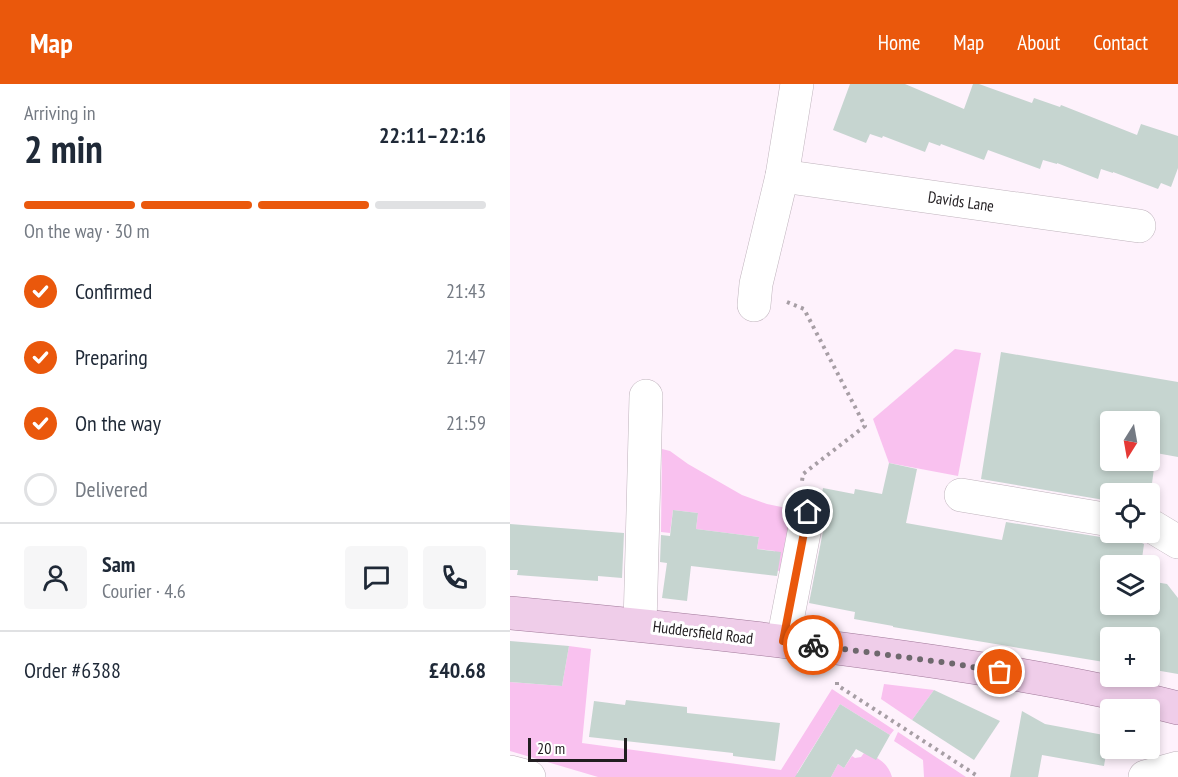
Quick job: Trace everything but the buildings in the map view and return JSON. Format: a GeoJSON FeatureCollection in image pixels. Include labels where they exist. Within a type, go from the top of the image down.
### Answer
{"type":"FeatureCollection","features":[{"type":"Feature","properties":{"kind":"main road","name":"Huddersfield Road"},"geometry":{"type":"LineString","coordinates":[[510,613],[783,641],[956,664],[1132,696],[1178,708]]}},
{"type":"Feature","properties":{"kind":"street"},"geometry":{"type":"LineString","coordinates":[[755,295],[782,176],[798,84]]}},
{"type":"Feature","properties":{"kind":"street","name":"Davids Lane"},"geometry":{"type":"LineString","coordinates":[[782,176],[1139,226]]}},
{"type":"Feature","properties":{"kind":"street"},"geometry":{"type":"LineString","coordinates":[[640,625],[646,396]]}},
{"type":"Feature","properties":{"kind":"street"},"geometry":{"type":"LineString","coordinates":[[961,495],[1100,518]]}},
{"type":"Feature","properties":{"kind":"street"},"geometry":{"type":"LineString","coordinates":[[783,641],[808,512]]}},
{"type":"Feature","properties":{"kind":"street"},"geometry":{"type":"LineString","coordinates":[[1160,531],[1178,542]]}},
{"type":"Feature","properties":{"kind":"street"},"geometry":{"type":"LineString","coordinates":[[1145,777],[1178,768]]}},
{"type":"Feature","properties":{"kind":"street"},"geometry":{"type":"LineString","coordinates":[[510,772],[529,777]]}},
{"type":"Feature","properties":{"kind":"path"},"geometry":{"type":"LineString","coordinates":[[755,295],[769,294],[804,309],[865,426],[803,474],[798,506],[808,512]]}},
{"type":"Feature","properties":{"kind":"path"},"geometry":{"type":"LineString","coordinates":[[837,678],[837,685],[979,777]]}},
{"type":"Feature","properties":{"kind":"shaded area"},"geometry":{"type":"Polygon","coordinates":[[[955,349],[981,353],[958,476],[889,463],[873,419],[955,349]]]}},
{"type":"Feature","properties":{"kind":"shaded area"},"geometry":{"type":"Polygon","coordinates":[[[662,449],[670,451],[742,495],[767,504],[796,510],[786,572],[773,570],[775,551],[757,549],[759,537],[696,529],[698,513],[673,510],[670,533],[661,532],[662,449]]]}},
{"type":"Feature","properties":{"kind":"shaded area"},"geometry":{"type":"Polygon","coordinates":[[[569,646],[591,649],[582,743],[781,770],[832,689],[894,730],[890,735],[840,704],[797,773],[804,777],[598,777],[510,751],[510,682],[562,686],[569,646]]]}},
{"type":"Feature","properties":{"kind":"shaded area"},"geometry":{"type":"Polygon","coordinates":[[[884,684],[934,690],[912,720],[881,699],[884,684]]]}},
{"type":"Feature","properties":{"kind":"shaded area"},"geometry":{"type":"Polygon","coordinates":[[[898,732],[966,777],[924,777],[923,760],[894,741],[898,732]]]}},
{"type":"Feature","properties":{"kind":"shaded area"},"geometry":{"type":"Polygon","coordinates":[[[864,753],[881,761],[888,768],[892,777],[831,777],[838,764],[844,768],[852,756],[861,757],[864,753]]]}},
{"type":"Feature","properties":{"kind":"way so far"},"geometry":{"type":"LineString","coordinates":[[813,645],[1000,672]]}},
{"type":"Feature","properties":{"kind":"route"},"geometry":{"type":"LineString","coordinates":[[808,512],[783,641],[813,645]]}}]}
